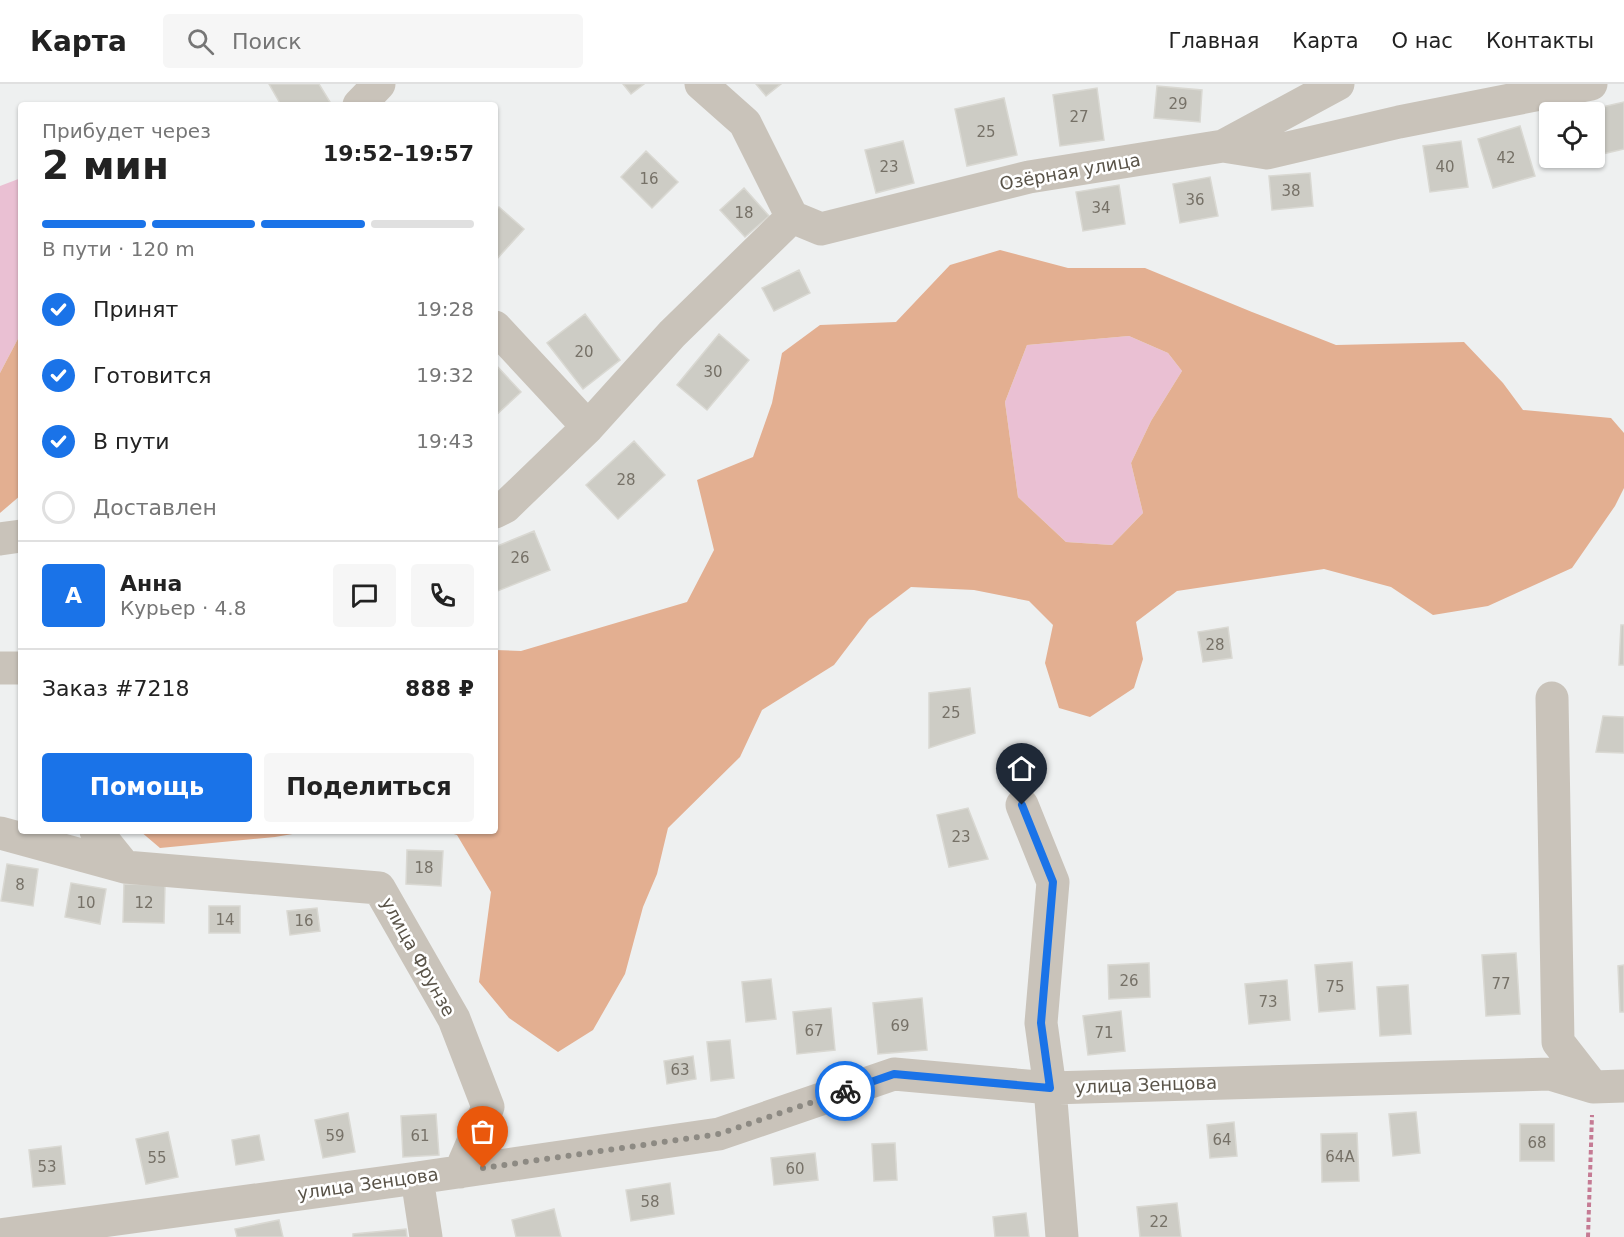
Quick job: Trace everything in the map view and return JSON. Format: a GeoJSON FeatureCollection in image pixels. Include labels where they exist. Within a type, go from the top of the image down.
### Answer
{"type":"FeatureCollection","features":[{"type":"Feature","properties":{"kind":"street"},"geometry":{"type":"LineString","coordinates":[[362,102],[379,84]]}},
{"type":"Feature","properties":{"kind":"street"},"geometry":{"type":"LineString","coordinates":[[498,510],[505,507],[588,427],[672,334],[792,217],[745,123],[701,84]]}},
{"type":"Feature","properties":{"kind":"street","name":"Озёрная улица"},"geometry":{"type":"LineString","coordinates":[[792,217],[821,229],[1029,177],[1223,146],[1338,84]]}},
{"type":"Feature","properties":{"kind":"street"},"geometry":{"type":"LineString","coordinates":[[1223,146],[1267,153],[1399,122],[1591,84]]}},
{"type":"Feature","properties":{"kind":"street"},"geometry":{"type":"LineString","coordinates":[[498,330],[588,427]]}},
{"type":"Feature","properties":{"kind":"street"},"geometry":{"type":"LineString","coordinates":[[0,539],[18,536]]}},
{"type":"Feature","properties":{"kind":"street"},"geometry":{"type":"LineString","coordinates":[[0,668],[18,668]]}},
{"type":"Feature","properties":{"kind":"street"},"geometry":{"type":"LineString","coordinates":[[1552,698],[1557,1042],[1608,1087]]}},
{"type":"Feature","properties":{"kind":"street"},"geometry":{"type":"LineString","coordinates":[[1022,805],[1053,882],[1041,1023],[1050,1088],[1062,1237]]}},
{"type":"Feature","properties":{"kind":"street"},"geometry":{"type":"LineString","coordinates":[[0,833],[124,867]]}},
{"type":"Feature","properties":{"kind":"street"},"geometry":{"type":"LineString","coordinates":[[98,834],[124,867]]}},
{"type":"Feature","properties":{"kind":"street","name":"улица Фрунзе"},"geometry":{"type":"LineString","coordinates":[[124,867],[379,888],[454,1019],[488,1107],[460,1172]]}},
{"type":"Feature","properties":{"kind":"street","name":"улица Зенцова"},"geometry":{"type":"LineString","coordinates":[[0,1235],[719,1134],[894,1074],[1050,1088],[1550,1074],[1608,1087]]}},
{"type":"Feature","properties":{"kind":"street"},"geometry":{"type":"LineString","coordinates":[[417,1178],[426,1237]]}},
{"type":"Feature","properties":{"kind":"path"},"geometry":{"type":"LineString","coordinates":[[1588,1237],[1608,1087]]}},
{"type":"Feature","properties":{"kind":"shaded area"},"geometry":{"type":"Polygon","coordinates":[[[18,179],[18,339],[0,373],[0,186],[18,179]]]}},
{"type":"Feature","properties":{"kind":"shaded area"},"geometry":{"type":"Polygon","coordinates":[[[1000,250],[1068,268],[1145,268],[1336,345],[1464,342],[1503,383],[1523,410],[1611,418],[1624,433],[1624,488],[1615,506],[1572,568],[1488,606],[1433,615],[1391,587],[1324,569],[1177,591],[1136,622],[1143,659],[1134,688],[1090,717],[1059,708],[1045,663],[1053,625],[1029,601],[974,590],[911,587],[869,619],[834,665],[762,710],[740,757],[668,828],[657,874],[643,907],[625,974],[593,1030],[558,1052],[509,1018],[479,982],[491,892],[457,835],[454,834],[498,834],[498,650],[521,651],[687,602],[714,550],[697,480],[753,457],[772,403],[782,353],[820,325],[896,322],[950,265],[1000,250]],[[1129,336],[1027,345],[1005,402],[1018,497],[1066,542],[1112,545],[1143,513],[1131,463],[1151,421],[1182,371],[1168,353],[1129,336]]]}},
{"type":"Feature","properties":{"kind":"shaded area"},"geometry":{"type":"Polygon","coordinates":[[[1129,336],[1168,353],[1182,371],[1151,421],[1131,463],[1143,513],[1112,545],[1066,542],[1018,497],[1005,402],[1027,345],[1129,336]]]}},
{"type":"Feature","properties":{"kind":"shaded area"},"geometry":{"type":"Polygon","coordinates":[[[18,339],[18,498],[0,513],[0,373],[18,339]]]}},
{"type":"Feature","properties":{"kind":"shaded area"},"geometry":{"type":"Polygon","coordinates":[[[144,834],[292,834],[275,837],[160,848],[144,834]]]}},
{"type":"Feature","properties":{"kind":"building"},"geometry":{"type":"Polygon","coordinates":[[[269,84],[319,84],[330,102],[279,102],[269,84]]]}},
{"type":"Feature","properties":{"kind":"building"},"geometry":{"type":"Polygon","coordinates":[[[623,84],[644,84],[631,94],[623,84]]]}},
{"type":"Feature","properties":{"kind":"building"},"geometry":{"type":"Polygon","coordinates":[[[756,84],[781,84],[766,96],[756,84]]]}},
{"type":"Feature","properties":{"kind":"building"},"geometry":{"type":"Polygon","coordinates":[[[1157,86],[1202,90],[1200,122],[1154,118],[1157,86]]]}},
{"type":"Feature","properties":{"kind":"building"},"geometry":{"type":"Polygon","coordinates":[[[1097,88],[1104,140],[1060,146],[1053,95],[1097,88]]]}},
{"type":"Feature","properties":{"kind":"building"},"geometry":{"type":"Polygon","coordinates":[[[1004,98],[1017,155],[967,166],[955,109],[1004,98]]]}},
{"type":"Feature","properties":{"kind":"building"},"geometry":{"type":"Polygon","coordinates":[[[1624,102],[1624,149],[1605,153],[1605,106],[1624,102]]]}},
{"type":"Feature","properties":{"kind":"building"},"geometry":{"type":"Polygon","coordinates":[[[1520,126],[1535,176],[1493,188],[1478,139],[1520,126]]]}},
{"type":"Feature","properties":{"kind":"building"},"geometry":{"type":"Polygon","coordinates":[[[903,141],[914,183],[876,193],[865,150],[903,141]]]}},
{"type":"Feature","properties":{"kind":"building"},"geometry":{"type":"Polygon","coordinates":[[[1461,141],[1468,187],[1430,192],[1423,146],[1461,141]]]}},
{"type":"Feature","properties":{"kind":"building"},"geometry":{"type":"Polygon","coordinates":[[[646,151],[678,182],[652,208],[621,177],[646,151]]]}},
{"type":"Feature","properties":{"kind":"building"},"geometry":{"type":"Polygon","coordinates":[[[1310,173],[1313,206],[1272,210],[1269,176],[1310,173]]]}},
{"type":"Feature","properties":{"kind":"building"},"geometry":{"type":"Polygon","coordinates":[[[1210,177],[1218,216],[1180,223],[1173,184],[1210,177]]]}},
{"type":"Feature","properties":{"kind":"building"},"geometry":{"type":"Polygon","coordinates":[[[1119,185],[1125,224],[1083,231],[1076,192],[1119,185]]]}},
{"type":"Feature","properties":{"kind":"building"},"geometry":{"type":"Polygon","coordinates":[[[744,188],[769,216],[745,237],[720,210],[744,188]]]}},
{"type":"Feature","properties":{"kind":"building"},"geometry":{"type":"Polygon","coordinates":[[[498,208],[524,229],[498,258],[498,208]]]}},
{"type":"Feature","properties":{"kind":"building"},"geometry":{"type":"Polygon","coordinates":[[[799,270],[810,293],[774,311],[762,288],[799,270]]]}},
{"type":"Feature","properties":{"kind":"building"},"geometry":{"type":"Polygon","coordinates":[[[585,314],[620,360],[583,389],[547,343],[585,314]]]}},
{"type":"Feature","properties":{"kind":"building"},"geometry":{"type":"Polygon","coordinates":[[[719,334],[749,360],[707,410],[677,385],[719,334]]]}},
{"type":"Feature","properties":{"kind":"building"},"geometry":{"type":"Polygon","coordinates":[[[498,367],[521,392],[498,413],[498,367]]]}},
{"type":"Feature","properties":{"kind":"building"},"geometry":{"type":"Polygon","coordinates":[[[634,441],[665,475],[618,519],[586,485],[634,441]]]}},
{"type":"Feature","properties":{"kind":"building"},"geometry":{"type":"Polygon","coordinates":[[[534,531],[550,570],[498,591],[498,546],[534,531]]]}},
{"type":"Feature","properties":{"kind":"building"},"geometry":{"type":"Polygon","coordinates":[[[1621,625],[1624,625],[1624,665],[1619,665],[1621,625]]]}},
{"type":"Feature","properties":{"kind":"building"},"geometry":{"type":"Polygon","coordinates":[[[1228,627],[1232,658],[1203,662],[1198,632],[1228,627]]]}},
{"type":"Feature","properties":{"kind":"building"},"geometry":{"type":"Polygon","coordinates":[[[970,688],[975,733],[929,748],[929,693],[970,688]]]}},
{"type":"Feature","properties":{"kind":"building"},"geometry":{"type":"Polygon","coordinates":[[[1603,716],[1624,717],[1624,753],[1596,752],[1603,716]]]}},
{"type":"Feature","properties":{"kind":"building"},"geometry":{"type":"Polygon","coordinates":[[[968,808],[988,859],[949,867],[937,815],[968,808]]]}},
{"type":"Feature","properties":{"kind":"building"},"geometry":{"type":"Polygon","coordinates":[[[407,850],[443,851],[441,886],[406,884],[407,850]]]}},
{"type":"Feature","properties":{"kind":"building"},"geometry":{"type":"Polygon","coordinates":[[[7,864],[38,869],[33,906],[1,901],[7,864]]]}},
{"type":"Feature","properties":{"kind":"building"},"geometry":{"type":"Polygon","coordinates":[[[71,883],[106,889],[100,924],[65,917],[71,883]]]}},
{"type":"Feature","properties":{"kind":"building"},"geometry":{"type":"Polygon","coordinates":[[[124,884],[165,885],[164,923],[123,922],[124,884]]]}},
{"type":"Feature","properties":{"kind":"building"},"geometry":{"type":"Polygon","coordinates":[[[209,906],[240,906],[240,933],[209,933],[209,906]]]}},
{"type":"Feature","properties":{"kind":"building"},"geometry":{"type":"Polygon","coordinates":[[[317,908],[320,931],[290,935],[287,911],[317,908]]]}},
{"type":"Feature","properties":{"kind":"building"},"geometry":{"type":"Polygon","coordinates":[[[1516,953],[1520,1014],[1486,1016],[1482,955],[1516,953]]]}},
{"type":"Feature","properties":{"kind":"building"},"geometry":{"type":"Polygon","coordinates":[[[1352,962],[1355,1009],[1319,1012],[1315,965],[1352,962]]]}},
{"type":"Feature","properties":{"kind":"building"},"geometry":{"type":"Polygon","coordinates":[[[1149,963],[1150,997],[1109,999],[1108,965],[1149,963]]]}},
{"type":"Feature","properties":{"kind":"building"},"geometry":{"type":"Polygon","coordinates":[[[1624,965],[1624,1012],[1620,1012],[1618,966],[1624,965]]]}},
{"type":"Feature","properties":{"kind":"building"},"geometry":{"type":"Polygon","coordinates":[[[771,979],[776,1019],[746,1022],[742,982],[771,979]]]}},
{"type":"Feature","properties":{"kind":"building"},"geometry":{"type":"Polygon","coordinates":[[[1287,980],[1290,1020],[1249,1024],[1245,984],[1287,980]]]}},
{"type":"Feature","properties":{"kind":"building"},"geometry":{"type":"Polygon","coordinates":[[[1408,985],[1411,1034],[1380,1036],[1377,987],[1408,985]]]}},
{"type":"Feature","properties":{"kind":"building"},"geometry":{"type":"Polygon","coordinates":[[[922,998],[927,1050],[878,1054],[873,1003],[922,998]]]}},
{"type":"Feature","properties":{"kind":"building"},"geometry":{"type":"Polygon","coordinates":[[[831,1008],[835,1050],[797,1054],[793,1012],[831,1008]]]}},
{"type":"Feature","properties":{"kind":"building"},"geometry":{"type":"Polygon","coordinates":[[[1121,1011],[1125,1051],[1088,1055],[1083,1016],[1121,1011]]]}},
{"type":"Feature","properties":{"kind":"building"},"geometry":{"type":"Polygon","coordinates":[[[730,1040],[734,1078],[711,1081],[707,1042],[730,1040]]]}},
{"type":"Feature","properties":{"kind":"building"},"geometry":{"type":"Polygon","coordinates":[[[693,1056],[696,1079],[667,1084],[664,1061],[693,1056]]]}},
{"type":"Feature","properties":{"kind":"building"},"geometry":{"type":"Polygon","coordinates":[[[1416,1112],[1420,1153],[1393,1156],[1389,1114],[1416,1112]]]}},
{"type":"Feature","properties":{"kind":"building"},"geometry":{"type":"Polygon","coordinates":[[[348,1113],[355,1152],[323,1158],[315,1120],[348,1113]]]}},
{"type":"Feature","properties":{"kind":"building"},"geometry":{"type":"Polygon","coordinates":[[[436,1114],[439,1155],[403,1157],[401,1116],[436,1114]]]}},
{"type":"Feature","properties":{"kind":"building"},"geometry":{"type":"Polygon","coordinates":[[[1234,1122],[1237,1156],[1210,1158],[1207,1125],[1234,1122]]]}},
{"type":"Feature","properties":{"kind":"building"},"geometry":{"type":"Polygon","coordinates":[[[1520,1124],[1554,1124],[1554,1161],[1520,1161],[1520,1124]]]}},
{"type":"Feature","properties":{"kind":"building"},"geometry":{"type":"Polygon","coordinates":[[[168,1132],[178,1177],[146,1184],[136,1139],[168,1132]]]}},
{"type":"Feature","properties":{"kind":"building"},"geometry":{"type":"Polygon","coordinates":[[[1357,1133],[1359,1181],[1322,1182],[1321,1134],[1357,1133]]]}},
{"type":"Feature","properties":{"kind":"building"},"geometry":{"type":"Polygon","coordinates":[[[259,1135],[264,1160],[236,1165],[232,1140],[259,1135]]]}},
{"type":"Feature","properties":{"kind":"building"},"geometry":{"type":"Polygon","coordinates":[[[895,1143],[897,1180],[874,1181],[872,1144],[895,1143]]]}},
{"type":"Feature","properties":{"kind":"building"},"geometry":{"type":"Polygon","coordinates":[[[61,1146],[65,1184],[33,1187],[29,1150],[61,1146]]]}},
{"type":"Feature","properties":{"kind":"building"},"geometry":{"type":"Polygon","coordinates":[[[815,1153],[818,1180],[774,1185],[771,1158],[815,1153]]]}},
{"type":"Feature","properties":{"kind":"building"},"geometry":{"type":"Polygon","coordinates":[[[670,1183],[674,1214],[631,1221],[626,1190],[670,1183]]]}},
{"type":"Feature","properties":{"kind":"building"},"geometry":{"type":"Polygon","coordinates":[[[1177,1203],[1181,1237],[1140,1237],[1137,1207],[1177,1203]]]}},
{"type":"Feature","properties":{"kind":"building"},"geometry":{"type":"Polygon","coordinates":[[[554,1209],[561,1237],[516,1237],[512,1220],[554,1209]]]}},
{"type":"Feature","properties":{"kind":"building"},"geometry":{"type":"Polygon","coordinates":[[[1026,1213],[1029,1237],[995,1237],[993,1217],[1026,1213]]]}},
{"type":"Feature","properties":{"kind":"building"},"geometry":{"type":"Polygon","coordinates":[[[279,1220],[283,1237],[237,1237],[235,1229],[279,1220]]]}},
{"type":"Feature","properties":{"kind":"building"},"geometry":{"type":"Polygon","coordinates":[[[406,1229],[407,1237],[353,1237],[353,1234],[406,1229]]]}},
{"type":"Feature","properties":{"kind":"way so far"},"geometry":{"type":"LineString","coordinates":[[483,1168],[719,1134],[845,1091]]}},
{"type":"Feature","properties":{"kind":"route"},"geometry":{"type":"LineString","coordinates":[[845,1091],[894,1074],[1050,1088],[1041,1023],[1053,882],[1022,805]]}}]}
